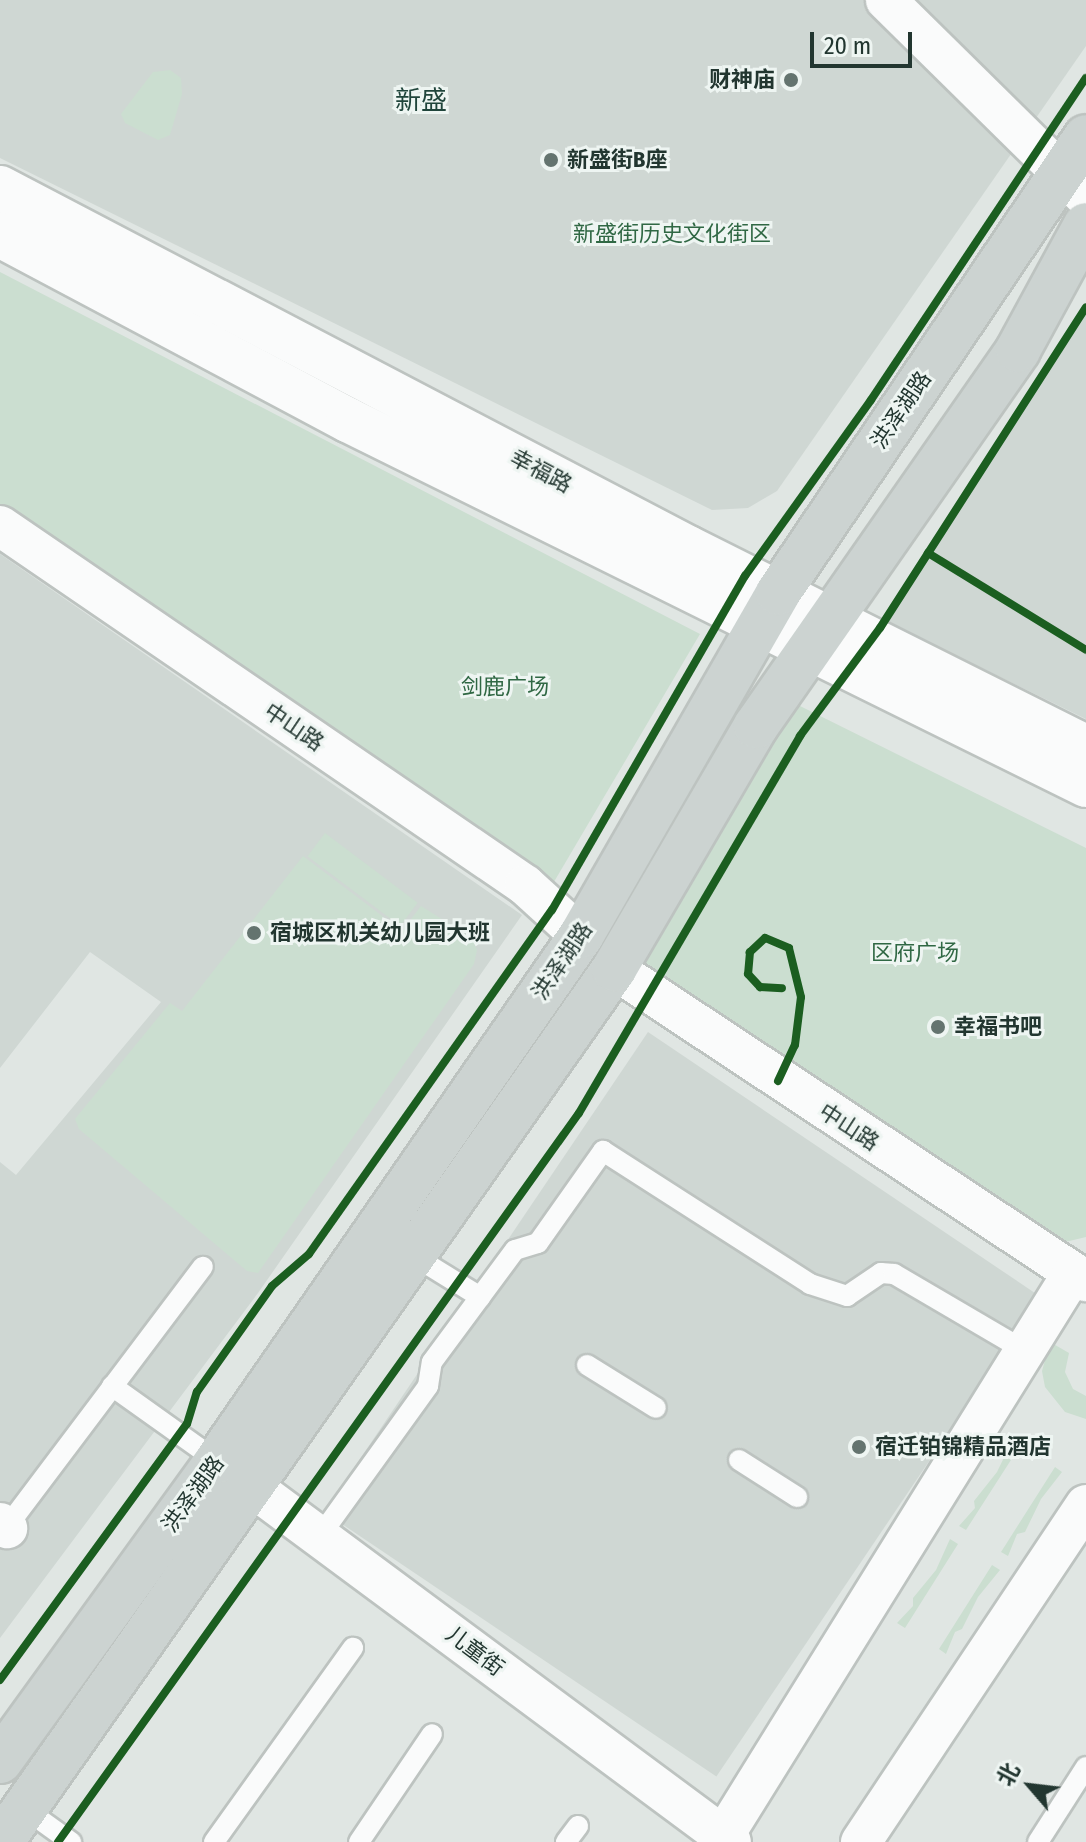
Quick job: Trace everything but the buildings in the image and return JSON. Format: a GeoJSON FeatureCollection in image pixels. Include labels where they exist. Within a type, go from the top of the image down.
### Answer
{"type":"FeatureCollection","features":[{"type":"Feature","properties":{"kind":"main road","name":"洪泽湖路"},"geometry":{"type":"LineString","coordinates":[[0,1761],[217,1461],[581,936],[768,609],[1073,186],[1086,137]]}},
{"type":"Feature","properties":{"kind":"main road","name":"幸福路"},"geometry":{"type":"LineString","coordinates":[[11,207],[822,636],[1086,785]]}},
{"type":"Feature","properties":{"kind":"main road","name":"洪泽湖路"},"geometry":{"type":"LineString","coordinates":[[13,1826],[614,969],[756,726],[822,636],[1018,350],[1086,225]]}},
{"type":"Feature","properties":{"kind":"main road","name":"幸福路"},"geometry":{"type":"LineString","coordinates":[[0,235],[348,420],[768,609]]}},
{"type":"Feature","properties":{"kind":"main road","name":"幸福路"},"geometry":{"type":"LineString","coordinates":[[822,636],[1086,747]]}},
{"type":"Feature","properties":{"kind":"street"},"geometry":{"type":"LineString","coordinates":[[886,0],[1073,186]]}},
{"type":"Feature","properties":{"kind":"street","name":"中山路"},"geometry":{"type":"LineString","coordinates":[[0,526],[525,885],[581,936]]}},
{"type":"Feature","properties":{"kind":"street","name":"中山路"},"geometry":{"type":"LineString","coordinates":[[614,969],[1080,1277]]}},
{"type":"Feature","properties":{"kind":"street"},"geometry":{"type":"LineString","coordinates":[[727,1839],[884,1551],[1080,1277]]}},
{"type":"Feature","properties":{"kind":"street","name":"儿童街"},"geometry":{"type":"LineString","coordinates":[[217,1461],[727,1839]]}},
{"type":"Feature","properties":{"kind":"street"},"geometry":{"type":"LineString","coordinates":[[861,1842],[1086,1505]]}},
{"type":"Feature","properties":{"kind":"lane"},"geometry":{"type":"LineString","coordinates":[[320,1536],[428,1386],[432,1362],[515,1250],[538,1243],[603,1151],[810,1284],[847,1296],[881,1273],[894,1274],[1025,1351]]}},
{"type":"Feature","properties":{"kind":"lane"},"geometry":{"type":"LineString","coordinates":[[414,1256],[480,1297]]}},
{"type":"Feature","properties":{"kind":"lane"},"geometry":{"type":"LineString","coordinates":[[2,1529],[203,1267]]}},
{"type":"Feature","properties":{"kind":"lane"},"geometry":{"type":"LineString","coordinates":[[587,1365],[656,1408]]}},
{"type":"Feature","properties":{"kind":"lane"},"geometry":{"type":"LineString","coordinates":[[112,1386],[217,1461]]}},
{"type":"Feature","properties":{"kind":"lane"},"geometry":{"type":"LineString","coordinates":[[739,1460],[797,1497]]}},
{"type":"Feature","properties":{"kind":"lane"},"geometry":{"type":"LineString","coordinates":[[214,1842],[353,1648]]}},
{"type":"Feature","properties":{"kind":"lane"},"geometry":{"type":"LineString","coordinates":[[359,1842],[432,1734]]}},
{"type":"Feature","properties":{"kind":"lane"},"geometry":{"type":"LineString","coordinates":[[1038,1842],[1086,1767]]}},
{"type":"Feature","properties":{"kind":"lane"},"geometry":{"type":"LineString","coordinates":[[13,1826],[71,1842]]}},
{"type":"Feature","properties":{"kind":"shaded area","name":"新盛街历史文化街区"},"geometry":{"type":"Polygon","coordinates":[[[0,0],[1086,0],[1086,46],[777,491],[748,508],[712,510],[0,158],[0,0]]]}},
{"type":"Feature","properties":{"kind":"shaded area"},"geometry":{"type":"Polygon","coordinates":[[[1086,307],[1086,719],[881,619],[1086,307]]]}},
{"type":"Feature","properties":{"kind":"shaded area","name":"宿城区机关幼儿园大班"},"geometry":{"type":"Polygon","coordinates":[[[0,554],[522,915],[258,1293],[0,1638],[0,1162],[16,1175],[161,1002],[90,952],[0,1068],[0,554]]]}},
{"type":"Feature","properties":{"kind":"shaded area"},"geometry":{"type":"Polygon","coordinates":[[[648,1032],[1040,1296],[716,1777],[324,1512],[648,1032]]]}},
{"type":"Feature","properties":{"kind":"green space"},"geometry":{"type":"Polygon","coordinates":[[[170,70],[181,78],[182,94],[170,135],[158,140],[125,123],[121,114],[153,72],[170,70]]]}},
{"type":"Feature","properties":{"kind":"green space","name":"剑鹿广场"},"geometry":{"type":"Polygon","coordinates":[[[0,272],[700,634],[551,887],[0,508],[0,272]]]}},
{"type":"Feature","properties":{"kind":"green space","name":"区府广场"},"geometry":{"type":"Polygon","coordinates":[[[792,702],[1086,848],[1086,1237],[1061,1243],[641,973],[643,951],[792,702]]]}},
{"type":"Feature","properties":{"kind":"green space"},"geometry":{"type":"Polygon","coordinates":[[[325,833],[418,903],[400,926],[308,856],[325,833]]]}},
{"type":"Feature","properties":{"kind":"green space"},"geometry":{"type":"Polygon","coordinates":[[[303,856],[402,931],[421,906],[472,938],[477,950],[474,964],[258,1273],[247,1271],[79,1129],[75,1119],[170,1003],[182,1011],[303,856]]]}},
{"type":"Feature","properties":{"kind":"green space"},"geometry":{"type":"Polygon","coordinates":[[[1050,1342],[1069,1353],[1065,1372],[1073,1389],[1086,1396],[1086,1419],[1065,1412],[1045,1387],[1042,1371],[1050,1342]]]}},
{"type":"Feature","properties":{"kind":"green space"},"geometry":{"type":"Polygon","coordinates":[[[1012,1441],[1020,1446],[966,1530],[959,1526],[975,1508],[974,1501],[997,1472],[1012,1441]]]}},
{"type":"Feature","properties":{"kind":"green space"},"geometry":{"type":"Polygon","coordinates":[[[1055,1467],[1062,1472],[1041,1499],[1025,1532],[1017,1534],[1008,1556],[1001,1552],[1055,1467]]]}},
{"type":"Feature","properties":{"kind":"green space"},"geometry":{"type":"Polygon","coordinates":[[[950,1539],[958,1544],[905,1628],[897,1623],[913,1606],[913,1598],[936,1570],[950,1539]]]}},
{"type":"Feature","properties":{"kind":"green space"},"geometry":{"type":"Polygon","coordinates":[[[992,1565],[1000,1570],[978,1597],[962,1629],[955,1632],[946,1654],[939,1649],[992,1565]]]}},
{"type":"Feature","properties":{"kind":"cycle path"},"geometry":{"type":"LineString","coordinates":[[0,1680],[187,1424],[197,1392],[272,1286],[309,1254],[552,910],[745,576],[871,400],[1086,78]]}},
{"type":"Feature","properties":{"kind":"cycle path"},"geometry":{"type":"LineString","coordinates":[[58,1842],[579,1113],[800,736],[880,628],[1086,307]]}},
{"type":"Feature","properties":{"kind":"cycle path"},"geometry":{"type":"LineString","coordinates":[[928,553],[1086,650]]}},
{"type":"Feature","properties":{"kind":"cycle path"},"geometry":{"type":"LineString","coordinates":[[778,1081],[795,1045],[801,997],[789,948],[765,938],[750,952],[748,974],[760,987],[782,988]]}},
{"type":"Feature","properties":{"kind":"place","name":"财神庙"},"geometry":{"type":"Point","coordinates":[791,80]}},
{"type":"Feature","properties":{"kind":"place","name":"新盛街B座"},"geometry":{"type":"Point","coordinates":[551,160]}},
{"type":"Feature","properties":{"kind":"place","name":"宿城区机关幼儿园大班"},"geometry":{"type":"Point","coordinates":[254,933]}},
{"type":"Feature","properties":{"kind":"place","name":"幸福书吧"},"geometry":{"type":"Point","coordinates":[938,1027]}},
{"type":"Feature","properties":{"kind":"place","name":"宿迁铂锦精品酒店"},"geometry":{"type":"Point","coordinates":[859,1447]}},
{"type":"Feature","properties":{"kind":"district","name":"新盛"},"geometry":{"type":"Point","coordinates":[421,101]}}]}
